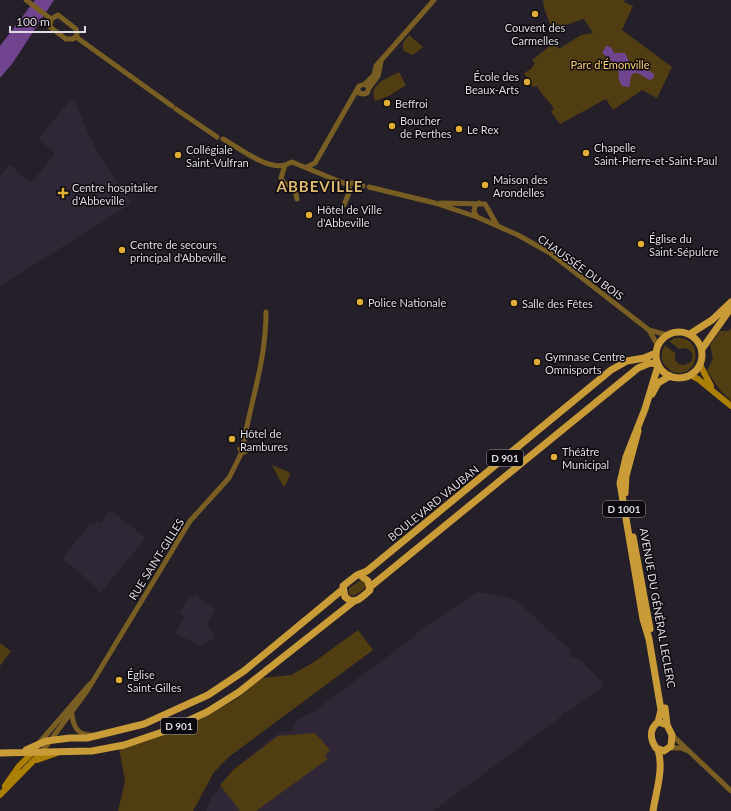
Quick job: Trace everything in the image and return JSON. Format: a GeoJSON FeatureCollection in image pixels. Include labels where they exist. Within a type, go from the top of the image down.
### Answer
{"type":"FeatureCollection","features":[{"type":"Feature","properties":{"kind":"main road"},"geometry":{"type":"LineString","coordinates":[[690,334],[712,320],[731,302]]}},
{"type":"Feature","properties":{"kind":"main road"},"geometry":{"type":"LineString","coordinates":[[714,390],[700,365],[702,349],[731,308]]}},
{"type":"Feature","properties":{"kind":"main road"},"geometry":{"type":"LineString","coordinates":[[700,365],[690,375],[678,378],[670,376],[658,365],[657,349],[667,335],[678,331],[690,334],[698,341],[702,349]]}},
{"type":"Feature","properties":{"kind":"main road","name":"BOULEVARD VAUBAN"},"geometry":{"type":"LineString","coordinates":[[360,575],[367,571],[611,370],[627,361],[644,358],[657,349]]}},
{"type":"Feature","properties":{"kind":"main road","name":"D 901"},"geometry":{"type":"LineString","coordinates":[[370,587],[638,368],[650,363],[658,365]]}},
{"type":"Feature","properties":{"kind":"main road","name":"AVENUE DU GÉNÉRAL LECLERC"},"geometry":{"type":"LineString","coordinates":[[658,365],[640,425],[626,457],[620,483],[643,618],[649,639],[661,710],[658,722]]}},
{"type":"Feature","properties":{"kind":"main road"},"geometry":{"type":"LineString","coordinates":[[690,375],[714,390],[731,406]]}},
{"type":"Feature","properties":{"kind":"main road","name":"AVENUE DU GÉNÉRAL LECLERC"},"geometry":{"type":"LineString","coordinates":[[648,401],[658,383],[670,376]]}},
{"type":"Feature","properties":{"kind":"main road","name":"AVENUE DU GÉNÉRAL LECLERC"},"geometry":{"type":"LineString","coordinates":[[640,425],[637,442],[626,476],[625,493],[667,725]]}},
{"type":"Feature","properties":{"kind":"main road"},"geometry":{"type":"LineString","coordinates":[[356,575],[360,575],[368,581],[370,587],[370,590],[356,602],[352,602],[345,597],[342,590],[342,586],[356,575]]}},
{"type":"Feature","properties":{"kind":"main road","name":"D 901"},"geometry":{"type":"LineString","coordinates":[[0,750],[33,750],[43,742],[70,738],[88,738],[106,734],[150,722],[184,707],[221,688],[244,671],[342,590]]}},
{"type":"Feature","properties":{"kind":"main road","name":"D 901"},"geometry":{"type":"LineString","coordinates":[[41,753],[92,751],[124,745],[168,730],[202,715],[238,692],[352,602]]}},
{"type":"Feature","properties":{"kind":"main road"},"geometry":{"type":"LineString","coordinates":[[653,811],[660,755],[651,736],[653,727],[658,722],[667,725],[672,734],[658,779]]}},
{"type":"Feature","properties":{"kind":"main road"},"geometry":{"type":"LineString","coordinates":[[658,750],[668,749]]}},
{"type":"Feature","properties":{"kind":"main road"},"geometry":{"type":"LineString","coordinates":[[0,754],[17,754],[33,750],[41,753]]}},
{"type":"Feature","properties":{"kind":"main road","name":"RUE SAINT-GILLES"},"geometry":{"type":"LineString","coordinates":[[0,794],[22,762],[33,750]]}},
{"type":"Feature","properties":{"kind":"main road"},"geometry":{"type":"LineString","coordinates":[[34,761],[61,752]]}},
{"type":"Feature","properties":{"kind":"main road","name":"RUE SAINT-GILLES"},"geometry":{"type":"LineString","coordinates":[[0,794],[41,753]]}},
{"type":"Feature","properties":{"kind":"main road"},"geometry":{"type":"LineString","coordinates":[[17,754],[22,762]]}},
{"type":"Feature","properties":{"kind":"street"},"geometry":{"type":"LineString","coordinates":[[350,104],[362,94],[367,92],[367,86],[378,76],[381,62],[434,0]]}},
{"type":"Feature","properties":{"kind":"street"},"geometry":{"type":"LineString","coordinates":[[25,1],[51,19]]}},
{"type":"Feature","properties":{"kind":"street"},"geometry":{"type":"LineString","coordinates":[[51,19],[54,16],[61,16],[76,29],[76,37]]}},
{"type":"Feature","properties":{"kind":"street"},"geometry":{"type":"LineString","coordinates":[[51,19],[50,27],[66,39],[70,40],[76,37]]}},
{"type":"Feature","properties":{"kind":"street"},"geometry":{"type":"LineString","coordinates":[[76,37],[174,108],[220,138],[266,163],[278,167],[295,162],[345,183],[353,182],[361,186],[350,190],[344,205]]}},
{"type":"Feature","properties":{"kind":"street"},"geometry":{"type":"LineString","coordinates":[[317,172],[315,163],[324,144],[350,104],[360,85],[367,86]]}},
{"type":"Feature","properties":{"kind":"street"},"geometry":{"type":"LineString","coordinates":[[358,89],[362,94]]}},
{"type":"Feature","properties":{"kind":"street"},"geometry":{"type":"LineString","coordinates":[[307,167],[315,163]]}},
{"type":"Feature","properties":{"kind":"street"},"geometry":{"type":"LineString","coordinates":[[281,174],[285,165]]}},
{"type":"Feature","properties":{"kind":"street"},"geometry":{"type":"LineString","coordinates":[[278,167],[284,183],[295,189],[297,199]]}},
{"type":"Feature","properties":{"kind":"street"},"geometry":{"type":"LineString","coordinates":[[345,183],[350,190]]}},
{"type":"Feature","properties":{"kind":"street"},"geometry":{"type":"LineString","coordinates":[[369,187],[435,203],[480,203],[487,205],[489,213],[498,225]]}},
{"type":"Feature","properties":{"kind":"street","name":"CHAUSSÉE DU BOIS"},"geometry":{"type":"LineString","coordinates":[[435,203],[498,225],[550,253],[649,330],[667,335]]}},
{"type":"Feature","properties":{"kind":"street"},"geometry":{"type":"LineString","coordinates":[[480,203],[476,206],[474,211],[478,218],[484,218],[489,213]]}},
{"type":"Feature","properties":{"kind":"street","name":"RUE SAINT-GILLES"},"geometry":{"type":"LineString","coordinates":[[41,753],[72,714],[190,522],[229,478],[242,452],[244,453],[247,450],[243,446],[257,388],[266,338],[266,312]]}},
{"type":"Feature","properties":{"kind":"street","name":"CHAUSSÉE DU BOIS"},"geometry":{"type":"LineString","coordinates":[[649,330],[657,349]]}},
{"type":"Feature","properties":{"kind":"street","name":"RUE SAINT-GILLES"},"geometry":{"type":"LineString","coordinates":[[33,750],[92,682]]}},
{"type":"Feature","properties":{"kind":"street"},"geometry":{"type":"LineString","coordinates":[[72,714],[74,726],[78,731],[87,735],[106,734]]}},
{"type":"Feature","properties":{"kind":"street"},"geometry":{"type":"LineString","coordinates":[[672,734],[731,791]]}},
{"type":"Feature","properties":{"kind":"street"},"geometry":{"type":"LineString","coordinates":[[668,749],[681,748],[692,754]]}},
{"type":"Feature","properties":{"kind":"shaded area"},"geometry":{"type":"Polygon","coordinates":[[[35,0],[54,0],[12,64],[0,78],[0,46],[35,0]]]}},
{"type":"Feature","properties":{"kind":"shaded area"},"geometry":{"type":"Polygon","coordinates":[[[606,46],[611,47],[614,53],[625,53],[632,68],[650,71],[654,74],[654,78],[650,80],[638,73],[635,73],[631,76],[629,87],[622,86],[619,80],[618,66],[602,53],[606,46]]]}},
{"type":"Feature","properties":{"kind":"shaded area","name":"Centre hospitalier d'Abbeville"},"geometry":{"type":"Polygon","coordinates":[[[74,101],[96,150],[132,203],[0,286],[0,175],[10,165],[31,183],[55,154],[38,138],[69,102],[74,101]]]}},
{"type":"Feature","properties":{"kind":"shaded area"},"geometry":{"type":"Polygon","coordinates":[[[110,510],[146,538],[100,593],[97,588],[62,558],[91,523],[94,525],[97,521],[100,523],[110,510]]]}},
{"type":"Feature","properties":{"kind":"shaded area"},"geometry":{"type":"Polygon","coordinates":[[[477,592],[500,595],[517,601],[571,651],[570,657],[578,658],[603,682],[603,686],[568,712],[562,713],[562,716],[433,811],[206,811],[211,798],[236,768],[279,732],[292,731],[297,720],[313,712],[411,639],[423,628],[477,592]]]}},
{"type":"Feature","properties":{"kind":"shaded area"},"geometry":{"type":"Polygon","coordinates":[[[190,595],[193,597],[195,595],[216,610],[206,624],[216,638],[197,647],[195,643],[175,634],[185,617],[179,613],[190,595]]]}},
{"type":"Feature","properties":{"kind":"green space","name":"Parc d'Émonville"},"geometry":{"type":"Polygon","coordinates":[[[543,0],[625,0],[624,2],[633,6],[622,30],[672,67],[657,98],[642,90],[613,110],[606,99],[560,124],[551,112],[554,109],[552,106],[537,86],[533,87],[524,73],[531,69],[535,63],[532,60],[555,42],[559,49],[581,35],[593,33],[584,19],[552,29],[544,8],[543,0]]]}},
{"type":"Feature","properties":{"kind":"green space"},"geometry":{"type":"Polygon","coordinates":[[[409,35],[423,47],[413,55],[404,51],[403,49],[404,43],[409,35]]]}},
{"type":"Feature","properties":{"kind":"green space"},"geometry":{"type":"Polygon","coordinates":[[[399,72],[406,85],[389,96],[375,101],[373,95],[376,86],[399,72]]]}},
{"type":"Feature","properties":{"kind":"green space"},"geometry":{"type":"Polygon","coordinates":[[[731,328],[731,401],[720,390],[707,371],[713,358],[710,345],[720,331],[729,331],[731,328]]]}},
{"type":"Feature","properties":{"kind":"green space"},"geometry":{"type":"Polygon","coordinates":[[[675,338],[685,339],[692,344],[695,350],[696,358],[693,365],[688,370],[681,373],[671,371],[662,359],[662,352],[665,345],[675,353],[675,358],[678,363],[684,365],[691,362],[691,351],[685,348],[679,349],[669,341],[675,338]]]}},
{"type":"Feature","properties":{"kind":"green space"},"geometry":{"type":"Polygon","coordinates":[[[272,465],[289,472],[290,475],[285,486],[283,486],[272,465]]]}},
{"type":"Feature","properties":{"kind":"green space"},"geometry":{"type":"Polygon","coordinates":[[[361,580],[366,584],[364,589],[354,596],[349,595],[349,588],[361,580]]]}},
{"type":"Feature","properties":{"kind":"green space"},"geometry":{"type":"Polygon","coordinates":[[[358,630],[373,650],[230,756],[214,772],[193,811],[118,811],[125,781],[119,748],[168,733],[203,718],[238,698],[262,678],[291,675],[314,662],[358,630]]]}},
{"type":"Feature","properties":{"kind":"green space"},"geometry":{"type":"Polygon","coordinates":[[[0,643],[11,651],[0,666],[0,643]]]}},
{"type":"Feature","properties":{"kind":"green space"},"geometry":{"type":"Polygon","coordinates":[[[315,733],[330,750],[325,755],[328,759],[256,811],[240,811],[220,785],[234,769],[278,736],[315,733]]]}},
{"type":"Feature","properties":{"kind":"place","name":"Couvent des Carmelles"},"geometry":{"type":"Point","coordinates":[535,14]}},
{"type":"Feature","properties":{"kind":"place","name":"École des Beaux-Arts"},"geometry":{"type":"Point","coordinates":[527,82]}},
{"type":"Feature","properties":{"kind":"place","name":"Beffroi"},"geometry":{"type":"Point","coordinates":[387,103]}},
{"type":"Feature","properties":{"kind":"place","name":"Boucher de Perthes"},"geometry":{"type":"Point","coordinates":[392,126]}},
{"type":"Feature","properties":{"kind":"place","name":"Le Rex"},"geometry":{"type":"Point","coordinates":[459,129]}},
{"type":"Feature","properties":{"kind":"place","name":"Chapelle Saint-Pierre-et-Saint-Paul"},"geometry":{"type":"Point","coordinates":[586,153]}},
{"type":"Feature","properties":{"kind":"place","name":"Collégiale Saint-Vulfran"},"geometry":{"type":"Point","coordinates":[178,155]}},
{"type":"Feature","properties":{"kind":"place","name":"Maison des Arondelles"},"geometry":{"type":"Point","coordinates":[485,185]}},
{"type":"Feature","properties":{"kind":"place","name":"Centre hospitalier d'Abbeville"},"geometry":{"type":"Point","coordinates":[63,193]}},
{"type":"Feature","properties":{"kind":"place","name":"Hôtel de Ville d'Abbeville"},"geometry":{"type":"Point","coordinates":[309,215]}},
{"type":"Feature","properties":{"kind":"place","name":"Église du Saint-Sépulcre"},"geometry":{"type":"Point","coordinates":[641,244]}},
{"type":"Feature","properties":{"kind":"place","name":"Centre de secours principal d'Abbeville"},"geometry":{"type":"Point","coordinates":[122,250]}},
{"type":"Feature","properties":{"kind":"place","name":"Police Nationale"},"geometry":{"type":"Point","coordinates":[360,302]}},
{"type":"Feature","properties":{"kind":"place","name":"Salle des Fêtes"},"geometry":{"type":"Point","coordinates":[514,303]}},
{"type":"Feature","properties":{"kind":"place","name":"Gymnase Centre Omnisports"},"geometry":{"type":"Point","coordinates":[537,362]}},
{"type":"Feature","properties":{"kind":"place","name":"Hôtel de Rambures"},"geometry":{"type":"Point","coordinates":[232,439]}},
{"type":"Feature","properties":{"kind":"place","name":"Théâtre Municipal"},"geometry":{"type":"Point","coordinates":[554,457]}},
{"type":"Feature","properties":{"kind":"place","name":"Église Saint-Gilles"},"geometry":{"type":"Point","coordinates":[119,680]}},
{"type":"Feature","properties":{"kind":"district","name":"ABBEVILLE"},"geometry":{"type":"Point","coordinates":[320,186]}}]}
